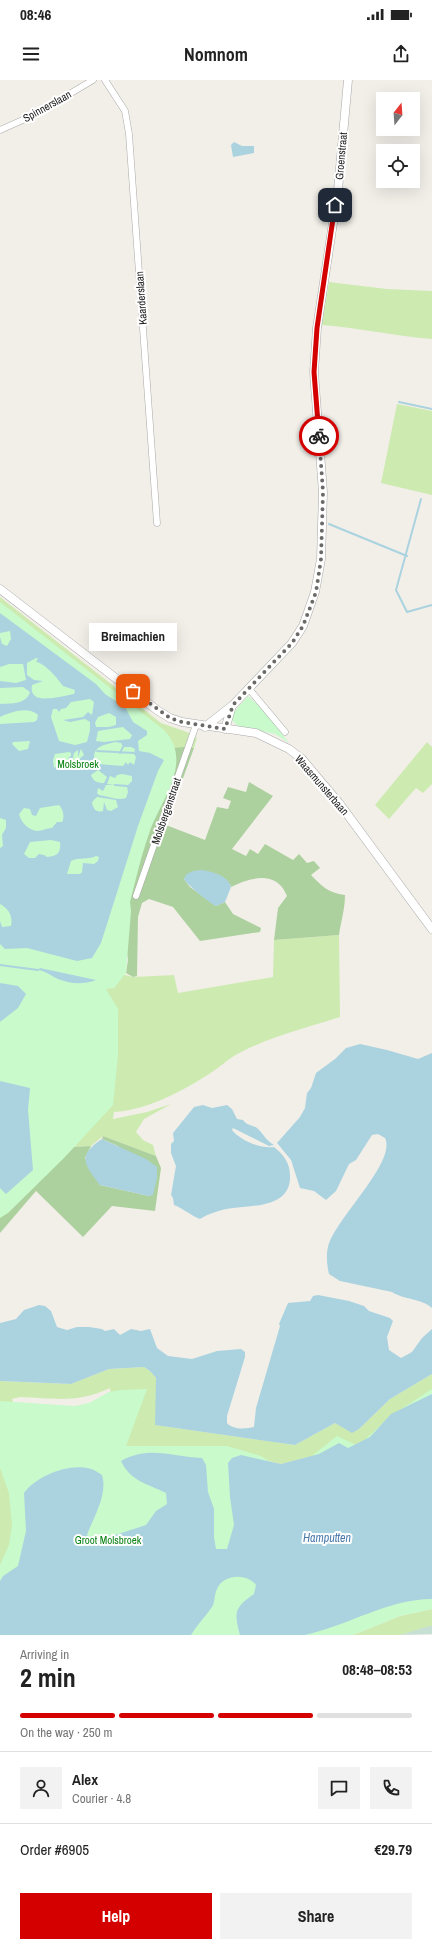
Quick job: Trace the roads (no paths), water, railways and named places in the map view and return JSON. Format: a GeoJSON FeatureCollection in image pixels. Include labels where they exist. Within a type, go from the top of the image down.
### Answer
{"type":"FeatureCollection","features":[{"type":"Feature","properties":{"kind":"street","name":"Spinnerslaan"},"geometry":{"type":"LineString","coordinates":[[0,130],[34,115],[93,80]]}},
{"type":"Feature","properties":{"kind":"street","name":"Kaarderslaan"},"geometry":{"type":"LineString","coordinates":[[105,80],[124,111],[129,134],[157,523]]}},
{"type":"Feature","properties":{"kind":"street","name":"Groenstraat"},"geometry":{"type":"LineString","coordinates":[[200,726],[233,705],[292,643],[303,626],[316,592],[321,559],[323,492],[314,372],[317,328],[338,190],[348,80]]}},
{"type":"Feature","properties":{"kind":"street","name":"Waasmunsterbaan"},"geometry":{"type":"LineString","coordinates":[[0,589],[157,710],[170,718],[200,726],[256,733],[289,748],[302,759],[340,803],[425,922],[432,929]]}},
{"type":"Feature","properties":{"kind":"street"},"geometry":{"type":"LineString","coordinates":[[249,689],[285,732]]}},
{"type":"Feature","properties":{"kind":"street","name":"Groenstraat"},"geometry":{"type":"LineString","coordinates":[[225,729],[233,705]]}},
{"type":"Feature","properties":{"kind":"street","name":"Molsbergenstraat"},"geometry":{"type":"LineString","coordinates":[[136,896],[200,726]]}},
{"type":"Feature","properties":{"kind":"water"},"geometry":{"type":"Polygon","coordinates":[[[234,142],[242,146],[254,146],[254,153],[233,157],[231,145],[234,142]]]}},
{"type":"Feature","properties":{"kind":"water","name":"Molsbroek"},"geometry":{"type":"Polygon","coordinates":[[[0,613],[96,684],[105,694],[125,707],[133,722],[147,731],[147,735],[138,741],[139,751],[150,753],[164,760],[158,771],[138,826],[101,943],[92,958],[77,961],[27,948],[5,949],[0,944],[0,921],[2,927],[11,926],[11,919],[10,913],[0,904],[0,848],[3,846],[2,835],[6,828],[6,820],[0,818],[0,724],[34,722],[37,720],[38,715],[34,712],[24,710],[9,713],[0,717],[0,704],[22,701],[30,692],[23,687],[0,688],[0,681],[16,683],[26,680],[23,664],[9,664],[0,667],[0,637],[2,644],[7,646],[11,639],[10,631],[0,633],[0,613]],[[38,658],[27,663],[27,675],[34,680],[43,681],[32,685],[32,692],[35,696],[40,698],[54,698],[74,694],[75,690],[63,686],[47,668],[36,662],[38,658]],[[90,699],[71,702],[66,708],[61,709],[59,712],[57,709],[53,709],[51,717],[59,741],[75,745],[87,742],[90,722],[85,719],[70,722],[63,720],[83,717],[88,712],[92,715],[94,702],[90,699]],[[109,713],[98,717],[95,723],[96,727],[109,727],[116,725],[116,717],[109,713]],[[123,727],[98,731],[96,741],[104,742],[130,739],[132,735],[123,727]],[[30,741],[13,742],[12,744],[19,751],[28,749],[30,741]],[[115,742],[104,745],[96,750],[94,757],[97,764],[123,766],[126,762],[128,765],[130,762],[134,765],[136,757],[134,754],[135,749],[131,747],[123,747],[121,743],[115,742]],[[81,749],[78,757],[78,750],[74,753],[71,766],[84,755],[81,749]],[[71,753],[55,754],[53,760],[54,768],[59,765],[69,770],[71,761],[68,758],[71,756],[71,753]],[[98,770],[91,775],[97,782],[104,783],[107,777],[98,770]],[[122,774],[117,775],[115,778],[110,776],[107,784],[115,785],[106,785],[103,791],[98,788],[97,793],[99,795],[116,799],[126,798],[128,792],[127,786],[132,781],[132,776],[122,774]],[[97,797],[92,802],[93,807],[97,811],[103,811],[104,802],[107,810],[111,811],[118,807],[116,800],[97,797]],[[59,805],[40,808],[36,816],[32,815],[30,809],[24,808],[19,814],[25,825],[37,831],[52,828],[57,822],[62,822],[63,818],[59,805]],[[51,840],[30,842],[24,854],[29,858],[35,858],[39,854],[47,857],[56,855],[60,849],[60,842],[51,840]],[[96,856],[71,861],[67,874],[80,874],[82,872],[83,863],[94,864],[98,861],[99,857],[96,856]]]}},
{"type":"Feature","properties":{"kind":"water"},"geometry":{"type":"Polygon","coordinates":[[[146,623],[163,627],[160,637],[143,633],[146,623]]]}},
{"type":"Feature","properties":{"kind":"water"},"geometry":{"type":"Polygon","coordinates":[[[201,870],[219,875],[230,883],[231,887],[225,902],[216,906],[204,898],[184,879],[189,873],[201,870]]]}},
{"type":"Feature","properties":{"kind":"water"},"geometry":{"type":"Polygon","coordinates":[[[40,968],[96,980],[82,983],[68,982],[38,970],[40,968]]]}},
{"type":"Feature","properties":{"kind":"water"},"geometry":{"type":"Polygon","coordinates":[[[0,983],[18,986],[26,994],[18,1008],[0,1022],[0,983]]]}},
{"type":"Feature","properties":{"kind":"water"},"geometry":{"type":"Polygon","coordinates":[[[360,1044],[418,1059],[432,1053],[432,1308],[423,1302],[397,1295],[392,1292],[340,1281],[329,1274],[327,1264],[328,1247],[341,1222],[374,1176],[382,1161],[386,1148],[385,1138],[378,1134],[372,1135],[356,1160],[349,1164],[336,1191],[326,1200],[314,1191],[300,1188],[291,1160],[277,1143],[300,1117],[305,1108],[307,1093],[311,1088],[316,1073],[335,1059],[346,1048],[360,1044]]]}},
{"type":"Feature","properties":{"kind":"water"},"geometry":{"type":"Polygon","coordinates":[[[0,1081],[30,1088],[28,1110],[33,1170],[6,1194],[0,1188],[0,1081]]]}},
{"type":"Feature","properties":{"kind":"water"},"geometry":{"type":"Polygon","coordinates":[[[203,1105],[212,1108],[227,1105],[232,1109],[237,1119],[243,1120],[257,1128],[274,1145],[269,1146],[233,1128],[232,1130],[246,1141],[263,1147],[274,1147],[281,1153],[288,1163],[290,1176],[288,1187],[284,1195],[276,1200],[257,1206],[226,1209],[200,1219],[174,1205],[171,1195],[176,1166],[171,1153],[171,1144],[174,1141],[173,1133],[194,1107],[203,1105]]]}},
{"type":"Feature","properties":{"kind":"water"},"geometry":{"type":"Polygon","coordinates":[[[102,1139],[146,1159],[157,1167],[157,1178],[153,1195],[149,1196],[100,1185],[87,1166],[86,1156],[94,1145],[102,1139]]]}},
{"type":"Feature","properties":{"kind":"water"},"geometry":{"type":"Polygon","coordinates":[[[318,1295],[349,1301],[364,1306],[369,1311],[390,1318],[393,1321],[387,1337],[389,1350],[401,1358],[412,1352],[422,1338],[432,1329],[432,1374],[390,1399],[359,1429],[352,1433],[335,1423],[295,1445],[155,1425],[156,1378],[144,1367],[109,1369],[71,1384],[0,1381],[0,1323],[16,1319],[24,1310],[39,1305],[45,1306],[51,1311],[57,1327],[67,1330],[77,1327],[89,1327],[102,1329],[105,1331],[114,1329],[120,1335],[131,1329],[141,1331],[150,1329],[157,1348],[168,1356],[192,1359],[217,1351],[241,1349],[245,1352],[245,1357],[227,1416],[227,1423],[236,1428],[254,1427],[256,1408],[280,1326],[279,1324],[288,1303],[310,1301],[313,1296],[318,1295]]]}},
{"type":"Feature","properties":{"kind":"water","name":"Hamputten"},"geometry":{"type":"Polygon","coordinates":[[[432,1394],[432,1599],[400,1603],[336,1626],[305,1635],[240,1635],[237,1621],[237,1611],[243,1603],[254,1594],[256,1585],[247,1578],[235,1577],[224,1580],[220,1584],[216,1591],[212,1607],[191,1635],[0,1635],[0,1581],[3,1576],[18,1566],[26,1531],[24,1493],[29,1487],[45,1476],[73,1467],[91,1469],[102,1475],[102,1497],[87,1535],[94,1544],[101,1545],[109,1537],[146,1525],[156,1511],[167,1504],[166,1493],[134,1478],[121,1461],[131,1456],[151,1453],[202,1458],[206,1465],[208,1492],[214,1509],[214,1537],[216,1549],[227,1549],[234,1525],[230,1497],[228,1463],[232,1458],[241,1455],[281,1464],[319,1454],[339,1443],[348,1448],[370,1437],[391,1414],[432,1394]]]}},
{"type":"Feature","properties":{"kind":"waterway"},"geometry":{"type":"LineString","coordinates":[[399,402],[432,409]]}},
{"type":"Feature","properties":{"kind":"waterway"},"geometry":{"type":"LineString","coordinates":[[421,499],[396,590],[407,612],[432,605]]}},
{"type":"Feature","properties":{"kind":"waterway"},"geometry":{"type":"LineString","coordinates":[[329,524],[407,556]]}},
{"type":"Feature","properties":{"kind":"waterway"},"geometry":{"type":"LineString","coordinates":[[120,753],[123,747]]}},
{"type":"Feature","properties":{"kind":"waterway"},"geometry":{"type":"LineString","coordinates":[[97,751],[134,753]]}},
{"type":"Feature","properties":{"kind":"waterway"},"geometry":{"type":"LineString","coordinates":[[115,785],[127,786]]}},
{"type":"Feature","properties":{"kind":"waterway"},"geometry":{"type":"LineString","coordinates":[[0,965],[38,970]]}},
{"type":"Feature","properties":{"kind":"place","name":"Breimachien"},"geometry":{"type":"Point","coordinates":[133,691]}},
{"type":"Feature","properties":{"kind":"park label","name":"Groot Molsbroek"},"geometry":{"type":"Point","coordinates":[108,1540]}}]}
